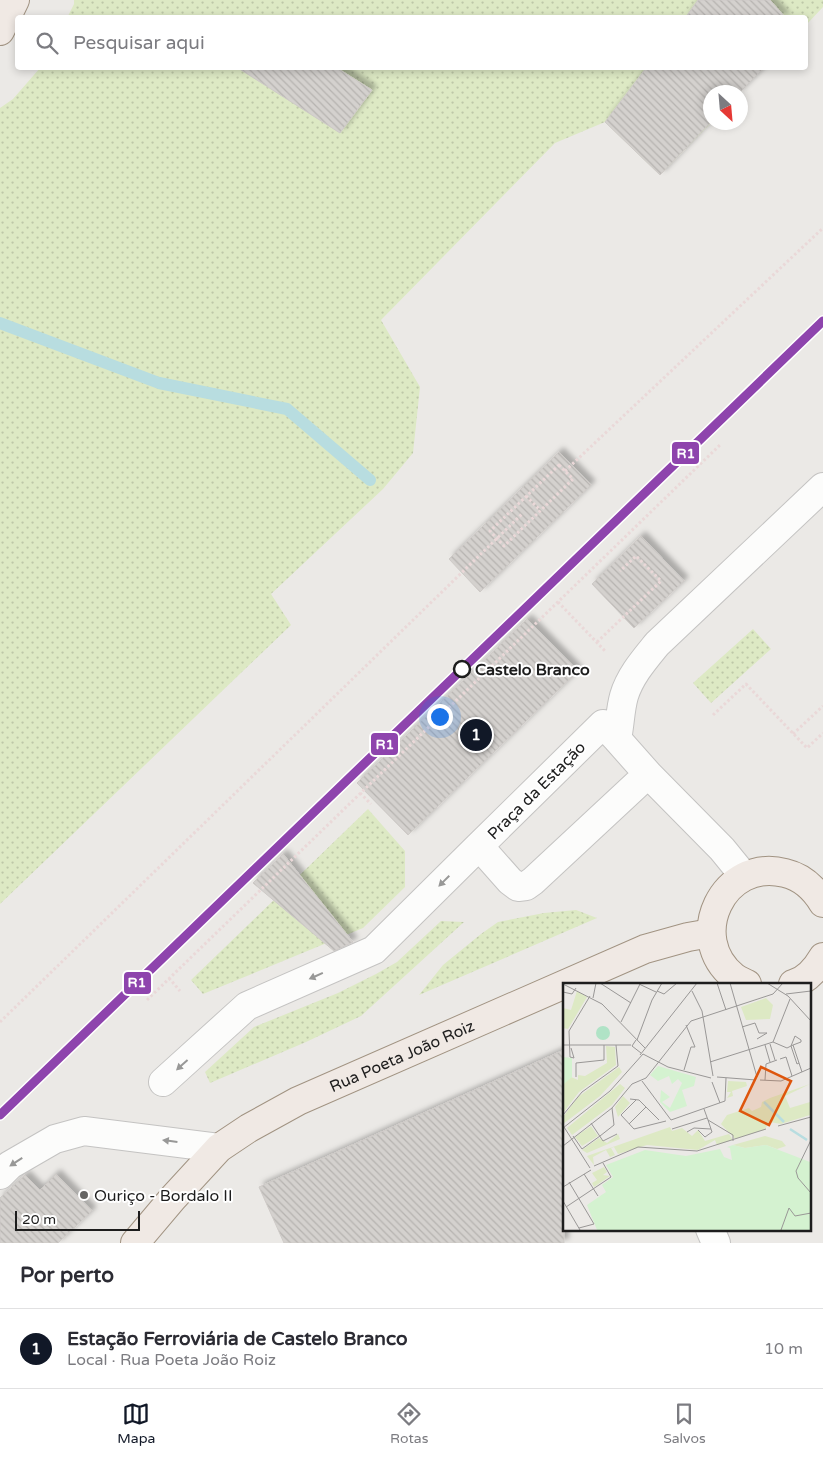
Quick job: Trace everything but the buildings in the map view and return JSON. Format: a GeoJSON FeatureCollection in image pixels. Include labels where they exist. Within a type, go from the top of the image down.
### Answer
{"type":"FeatureCollection","features":[{"type":"Feature","properties":{"kind":"main road"},"geometry":{"type":"LineString","coordinates":[[0,31],[15,0]]}},
{"type":"Feature","properties":{"kind":"main road"},"geometry":{"type":"LineString","coordinates":[[746,983],[734,977],[723,964],[715,949],[712,918],[726,891],[744,876],[763,871],[813,874],[817,892],[823,903]]}},
{"type":"Feature","properties":{"kind":"main road","name":"Rua Poeta João Roiz"},"geometry":{"type":"LineString","coordinates":[[586,983],[601,977],[645,949],[688,937],[712,933]]}},
{"type":"Feature","properties":{"kind":"main road","name":"Rua Poeta João Roiz"},"geometry":{"type":"LineString","coordinates":[[135,1243],[219,1148],[249,1128],[298,1101],[563,993]]}},
{"type":"Feature","properties":{"kind":"street"},"geometry":{"type":"LineString","coordinates":[[617,739],[624,696],[638,667],[657,644],[823,487]]}},
{"type":"Feature","properties":{"kind":"street","name":"Praça da Estação"},"geometry":{"type":"LineString","coordinates":[[648,774],[526,886],[518,887],[510,881],[479,846],[603,724],[648,774],[722,849],[744,876]]}},
{"type":"Feature","properties":{"kind":"street"},"geometry":{"type":"LineString","coordinates":[[163,1082],[247,1006],[374,950],[479,846]]}},
{"type":"Feature","properties":{"kind":"street"},"geometry":{"type":"LineString","coordinates":[[0,1175],[10,1165],[55,1139],[84,1131],[219,1148]]}},
{"type":"Feature","properties":{"kind":"street"},"geometry":{"type":"LineString","coordinates":[[710,1230],[716,1243]]}},
{"type":"Feature","properties":{"kind":"path"},"geometry":{"type":"LineString","coordinates":[[565,471],[823,228]]}},
{"type":"Feature","properties":{"kind":"path"},"geometry":{"type":"LineString","coordinates":[[147,1000],[720,444]]}},
{"type":"Feature","properties":{"kind":"path"},"geometry":{"type":"LineString","coordinates":[[559,465],[573,479],[504,546],[490,532],[526,496],[559,465]]}},
{"type":"Feature","properties":{"kind":"path"},"geometry":{"type":"LineString","coordinates":[[526,496],[540,510]]}},
{"type":"Feature","properties":{"kind":"path"},"geometry":{"type":"LineString","coordinates":[[0,1022],[523,513]]}},
{"type":"Feature","properties":{"kind":"path"},"geometry":{"type":"LineString","coordinates":[[596,642],[661,581],[636,556],[620,570]]}},
{"type":"Feature","properties":{"kind":"path"},"geometry":{"type":"LineString","coordinates":[[558,602],[610,656]]}},
{"type":"Feature","properties":{"kind":"path"},"geometry":{"type":"LineString","coordinates":[[712,716],[746,684],[807,748],[823,732]]}},
{"type":"Feature","properties":{"kind":"path"},"geometry":{"type":"LineString","coordinates":[[793,734],[823,706]]}},
{"type":"Feature","properties":{"kind":"path"},"geometry":{"type":"LineString","coordinates":[[360,793],[371,804]]}},
{"type":"Feature","properties":{"kind":"path"},"geometry":{"type":"LineString","coordinates":[[169,978],[180,991]]}},
{"type":"Feature","properties":{"kind":"green space"},"geometry":{"type":"Polygon","coordinates":[[[74,0],[823,0],[823,7],[808,23],[808,15],[68,15],[74,0]]]}},
{"type":"Feature","properties":{"kind":"green space"},"geometry":{"type":"Polygon","coordinates":[[[38,70],[762,70],[747,85],[703,85],[704,130],[660,175],[605,122],[555,143],[381,320],[420,387],[413,453],[383,489],[271,594],[291,625],[0,904],[0,108],[13,99],[38,70]]]}},
{"type":"Feature","properties":{"kind":"green space"},"geometry":{"type":"Polygon","coordinates":[[[753,629],[771,649],[711,703],[693,683],[753,629]]]}},
{"type":"Feature","properties":{"kind":"green space"},"geometry":{"type":"Polygon","coordinates":[[[368,809],[405,851],[405,887],[363,928],[203,994],[191,980],[368,809]]]}},
{"type":"Feature","properties":{"kind":"green space"},"geometry":{"type":"Polygon","coordinates":[[[576,910],[597,918],[419,995],[443,965],[498,922],[544,913],[576,910]]]}},
{"type":"Feature","properties":{"kind":"green space"},"geometry":{"type":"Polygon","coordinates":[[[441,921],[464,922],[361,1016],[210,1083],[205,1072],[254,1027],[338,993],[376,974],[397,962],[441,921]]]}},
{"type":"Feature","properties":{"kind":"waterway"},"geometry":{"type":"LineString","coordinates":[[0,323],[159,383],[287,409],[370,480]]}},
{"type":"Feature","properties":{"kind":"transit line","name":"R1"},"geometry":{"type":"LineString","coordinates":[[0,1115],[823,321]]}},
{"type":"Feature","properties":{"kind":"place","name":"Castelo Branco"},"geometry":{"type":"Point","coordinates":[462,669]}},
{"type":"Feature","properties":{"kind":"place","name":"Estação Ferroviária de Castelo Branco"},"geometry":{"type":"Point","coordinates":[476,735]}},
{"type":"Feature","properties":{"kind":"place","name":"Ouriço - Bordalo II"},"geometry":{"type":"Point","coordinates":[84,1195]}}]}
